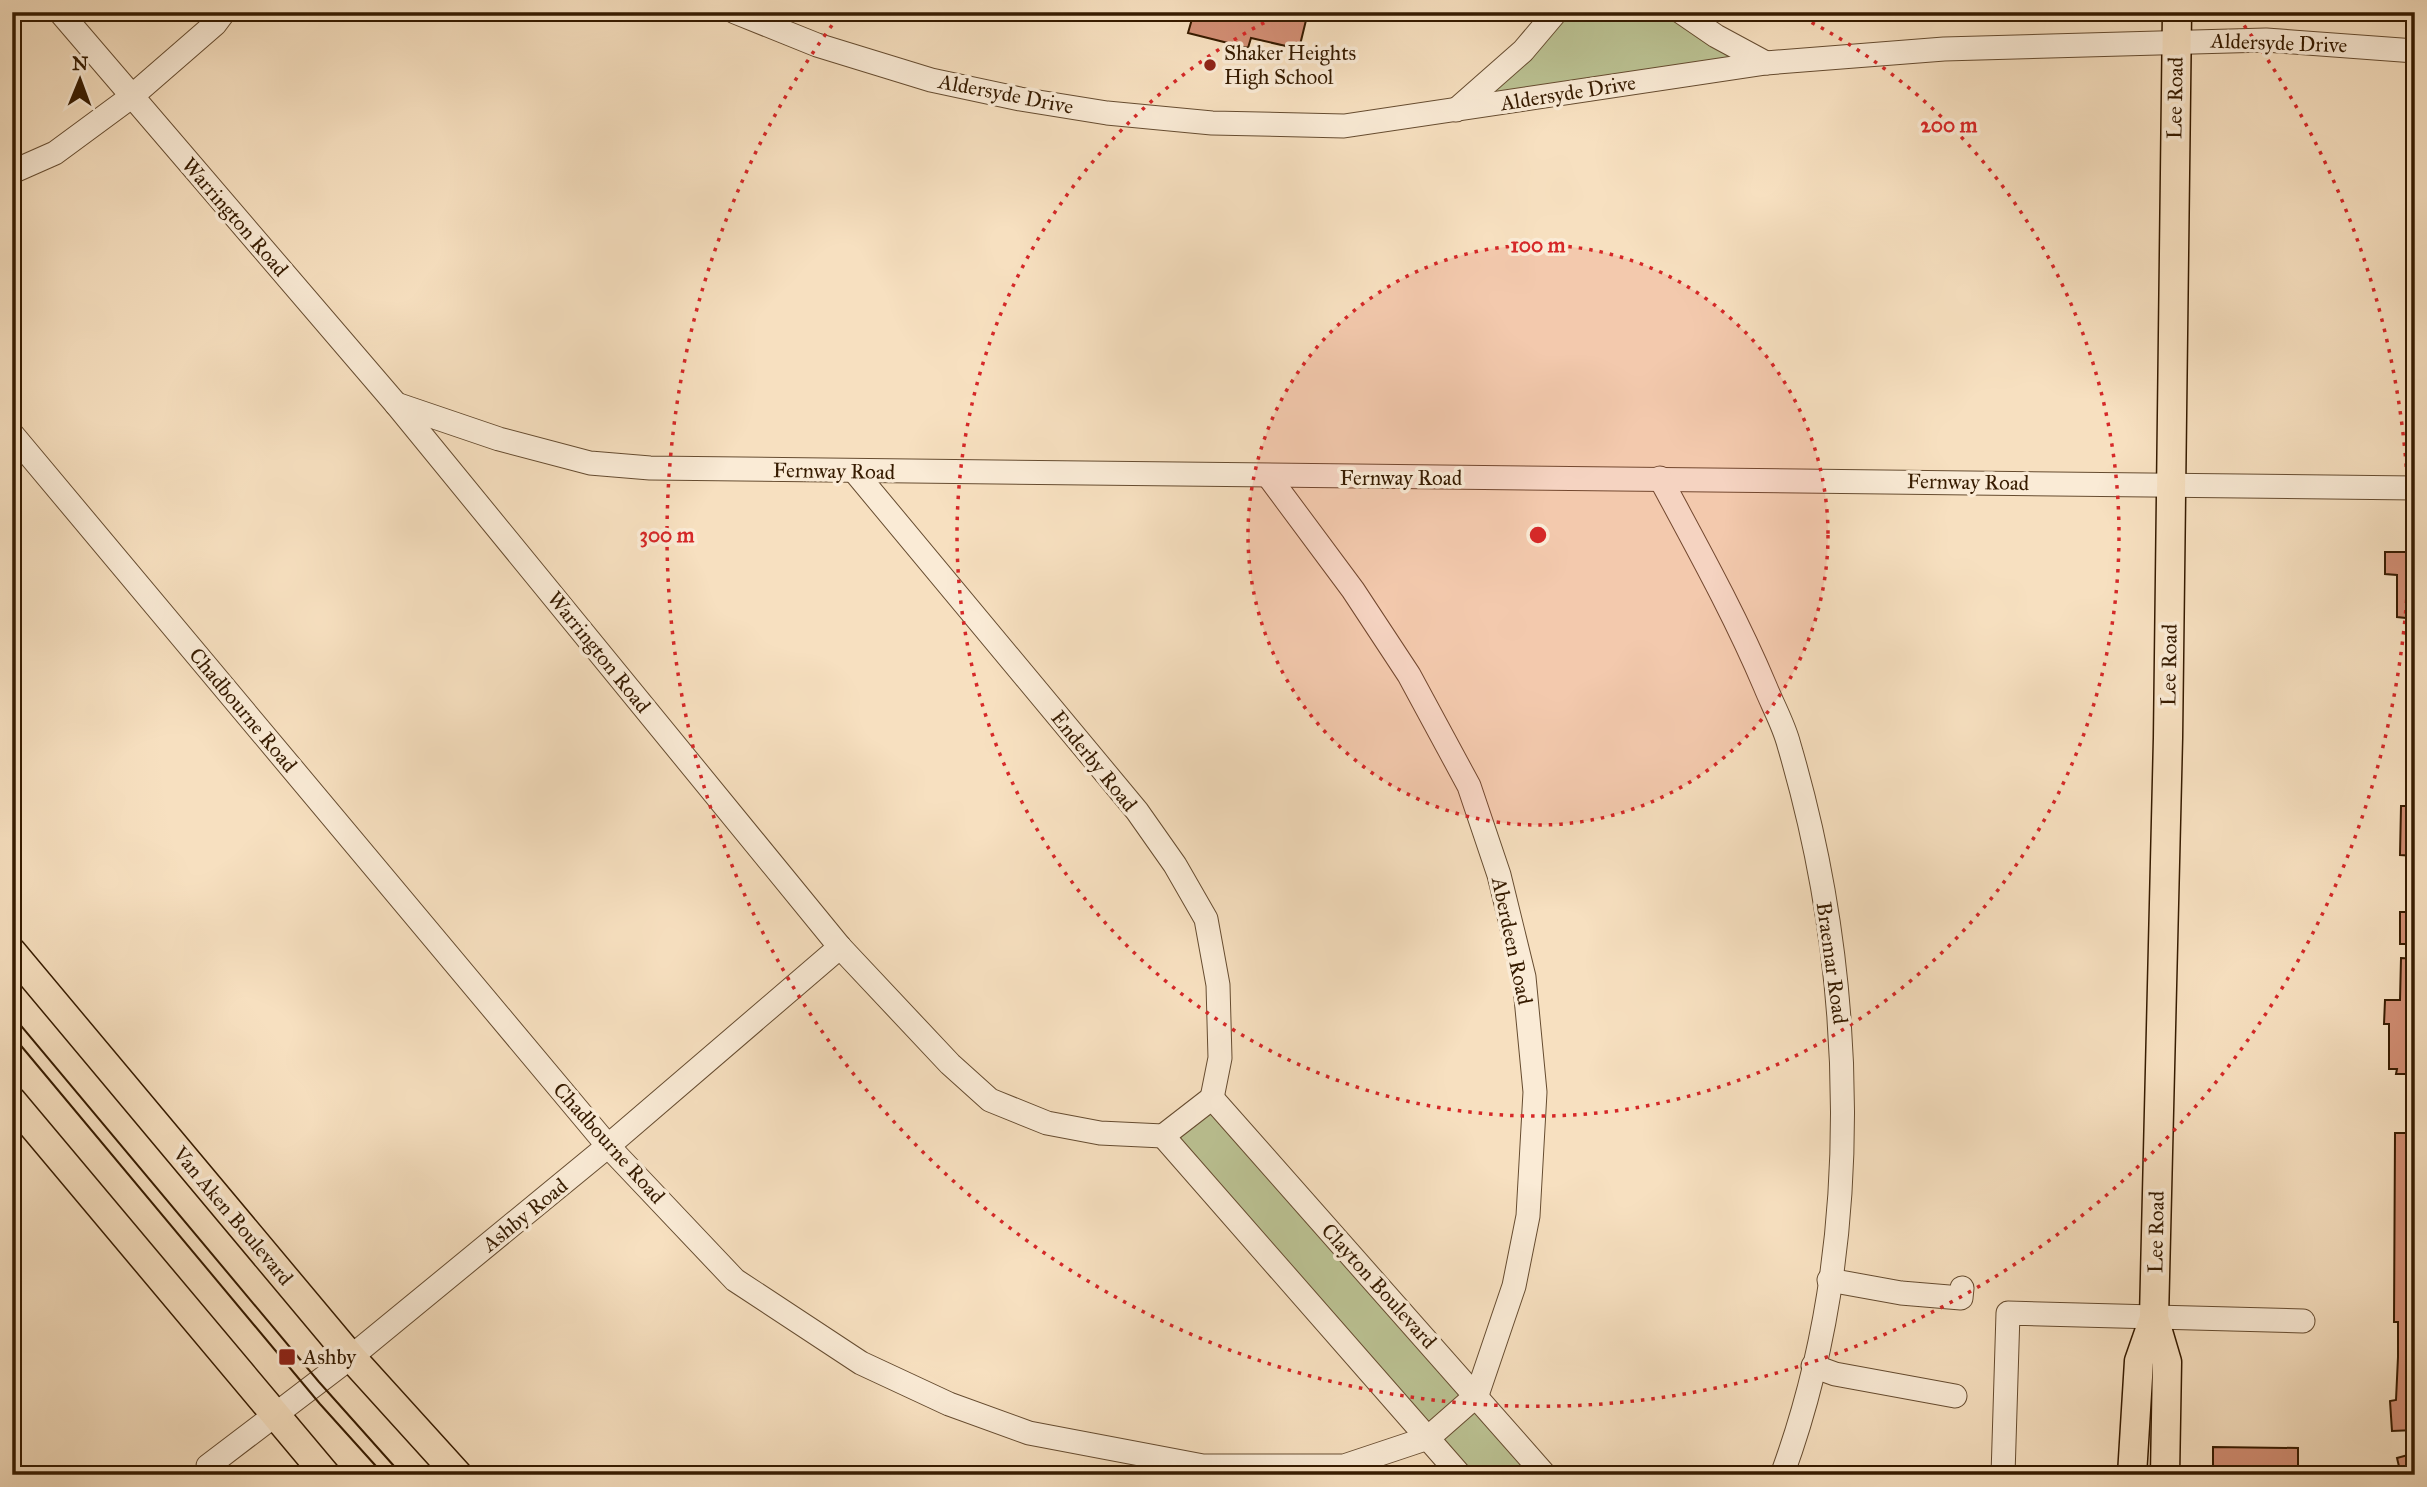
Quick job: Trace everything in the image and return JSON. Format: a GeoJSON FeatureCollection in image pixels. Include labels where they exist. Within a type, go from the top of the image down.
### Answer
{"type":"FeatureCollection","features":[{"type":"Feature","properties":{"kind":"main road","name":"Lee Road"},"geometry":{"type":"LineString","coordinates":[[2132,1475],[2139,1361],[2154,1318],[2167,810],[2177,12]]}},
{"type":"Feature","properties":{"kind":"main road","name":"Van Aken Boulevard"},"geometry":{"type":"LineString","coordinates":[[12,952],[351,1357],[458,1475]]}},
{"type":"Feature","properties":{"kind":"main road"},"geometry":{"type":"LineString","coordinates":[[12,1101],[326,1475]]}},
{"type":"Feature","properties":{"kind":"main road","name":"Lee Road"},"geometry":{"type":"LineString","coordinates":[[2154,1318],[2167,1362],[2165,1475]]}},
{"type":"Feature","properties":{"kind":"street","name":"Warrington Road"},"geometry":{"type":"LineString","coordinates":[[60,12],[396,404],[840,947],[950,1064],[990,1100],[1047,1123],[1100,1133],[1163,1136]]}},
{"type":"Feature","properties":{"kind":"street"},"geometry":{"type":"LineString","coordinates":[[12,172],[55,153],[131,97],[215,24],[224,12]]}},
{"type":"Feature","properties":{"kind":"street","name":"Aldersyde Drive"},"geometry":{"type":"LineString","coordinates":[[735,12],[817,45],[931,80],[1107,113],[1212,123],[1344,126],[1766,63],[1944,49],[2266,40],[2415,51]]}},
{"type":"Feature","properties":{"kind":"street"},"geometry":{"type":"LineString","coordinates":[[1457,110],[1523,51],[1556,12]]}},
{"type":"Feature","properties":{"kind":"street"},"geometry":{"type":"LineString","coordinates":[[1681,12],[1716,36],[1766,63]]}},
{"type":"Feature","properties":{"kind":"street","name":"Fernway Road"},"geometry":{"type":"LineString","coordinates":[[396,404],[499,439],[590,463],[650,468],[2415,488]]}},
{"type":"Feature","properties":{"kind":"street","name":"Chadbourne Road"},"geometry":{"type":"LineString","coordinates":[[12,434],[608,1146],[735,1280],[861,1363],[949,1404],[1029,1433],[1203,1466],[1345,1466],[1428,1438]]}},
{"type":"Feature","properties":{"kind":"street","name":"Enderby Road"},"geometry":{"type":"LineString","coordinates":[[855,472],[1136,811],[1175,865],[1206,919],[1218,985],[1220,1058],[1212,1098]]}},
{"type":"Feature","properties":{"kind":"street","name":"Aberdeen Road"},"geometry":{"type":"LineString","coordinates":[[1269,477],[1353,590],[1409,675],[1469,786],[1499,875],[1524,977],[1535,1092],[1528,1216],[1514,1286],[1477,1395],[1428,1438]]}},
{"type":"Feature","properties":{"kind":"street","name":"Braemar Road"},"geometry":{"type":"LineString","coordinates":[[1660,478],[1742,632],[1789,743],[1834,952],[1842,1036],[1839,1199],[1823,1327],[1782,1475]]}},
{"type":"Feature","properties":{"kind":"street","name":"Ashby Road"},"geometry":{"type":"LineString","coordinates":[[208,1475],[208,1466],[351,1357],[608,1146],[840,947]]}},
{"type":"Feature","properties":{"kind":"street"},"geometry":{"type":"LineString","coordinates":[[1212,1098],[1163,1136],[1460,1475]]}},
{"type":"Feature","properties":{"kind":"street","name":"Clayton Boulevard"},"geometry":{"type":"LineString","coordinates":[[1212,1098],[1545,1475]]}},
{"type":"Feature","properties":{"kind":"street"},"geometry":{"type":"LineString","coordinates":[[1829,1280],[1901,1293],[1961,1298],[1962,1288]]}},
{"type":"Feature","properties":{"kind":"street"},"geometry":{"type":"LineString","coordinates":[[2003,1475],[2008,1313],[2303,1321]]}},
{"type":"Feature","properties":{"kind":"street"},"geometry":{"type":"LineString","coordinates":[[1813,1366],[1835,1374],[1894,1385],[1953,1403]]}},
{"type":"Feature","properties":{"kind":"green space"},"geometry":{"type":"Polygon","coordinates":[[[1556,12],[1681,12],[1766,63],[1456,110],[1556,12]]]}},
{"type":"Feature","properties":{"kind":"green space"},"geometry":{"type":"Polygon","coordinates":[[[1212,1098],[1545,1475],[1460,1475],[1163,1136],[1212,1098]]]}},
{"type":"Feature","properties":{"kind":"building"},"geometry":{"type":"Polygon","coordinates":[[[1194,12],[1308,12],[1299,49],[1251,38],[1248,48],[1188,33],[1194,12]]]}},
{"type":"Feature","properties":{"kind":"building"},"geometry":{"type":"Polygon","coordinates":[[[2385,552],[2415,552],[2415,619],[2397,617],[2397,575],[2385,574],[2385,552]]]}},
{"type":"Feature","properties":{"kind":"building"},"geometry":{"type":"Polygon","coordinates":[[[2401,806],[2415,806],[2415,856],[2400,855],[2401,806]]]}},
{"type":"Feature","properties":{"kind":"building"},"geometry":{"type":"Polygon","coordinates":[[[2400,912],[2415,912],[2415,944],[2400,944],[2400,912]]]}},
{"type":"Feature","properties":{"kind":"building"},"geometry":{"type":"Polygon","coordinates":[[[2401,958],[2415,959],[2415,1074],[2396,1074],[2397,1069],[2389,1069],[2389,1024],[2384,1024],[2385,1000],[2400,1000],[2401,958]]]}},
{"type":"Feature","properties":{"kind":"building"},"geometry":{"type":"Polygon","coordinates":[[[2395,1133],[2415,1133],[2415,1430],[2392,1431],[2390,1401],[2396,1400],[2398,1357],[2398,1322],[2394,1322],[2395,1133]]]}},
{"type":"Feature","properties":{"kind":"building"},"geometry":{"type":"Polygon","coordinates":[[[2213,1447],[2298,1448],[2298,1475],[2213,1475],[2213,1447]]]}},
{"type":"Feature","properties":{"kind":"building"},"geometry":{"type":"Polygon","coordinates":[[[2415,1453],[2415,1475],[2401,1475],[2397,1458],[2415,1453]]]}},
{"type":"Feature","properties":{"kind":"tram line"},"geometry":{"type":"LineString","coordinates":[[12,1015],[319,1382],[402,1475]]}},
{"type":"Feature","properties":{"kind":"tram line"},"geometry":{"type":"LineString","coordinates":[[12,1035],[320,1404],[384,1475]]}},
{"type":"Feature","properties":{"kind":"place","name":"Shaker Heights High School"},"geometry":{"type":"Point","coordinates":[1210,65]}},
{"type":"Feature","properties":{"kind":"place","name":"Ashby"},"geometry":{"type":"Point","coordinates":[287,1357]}}]}
